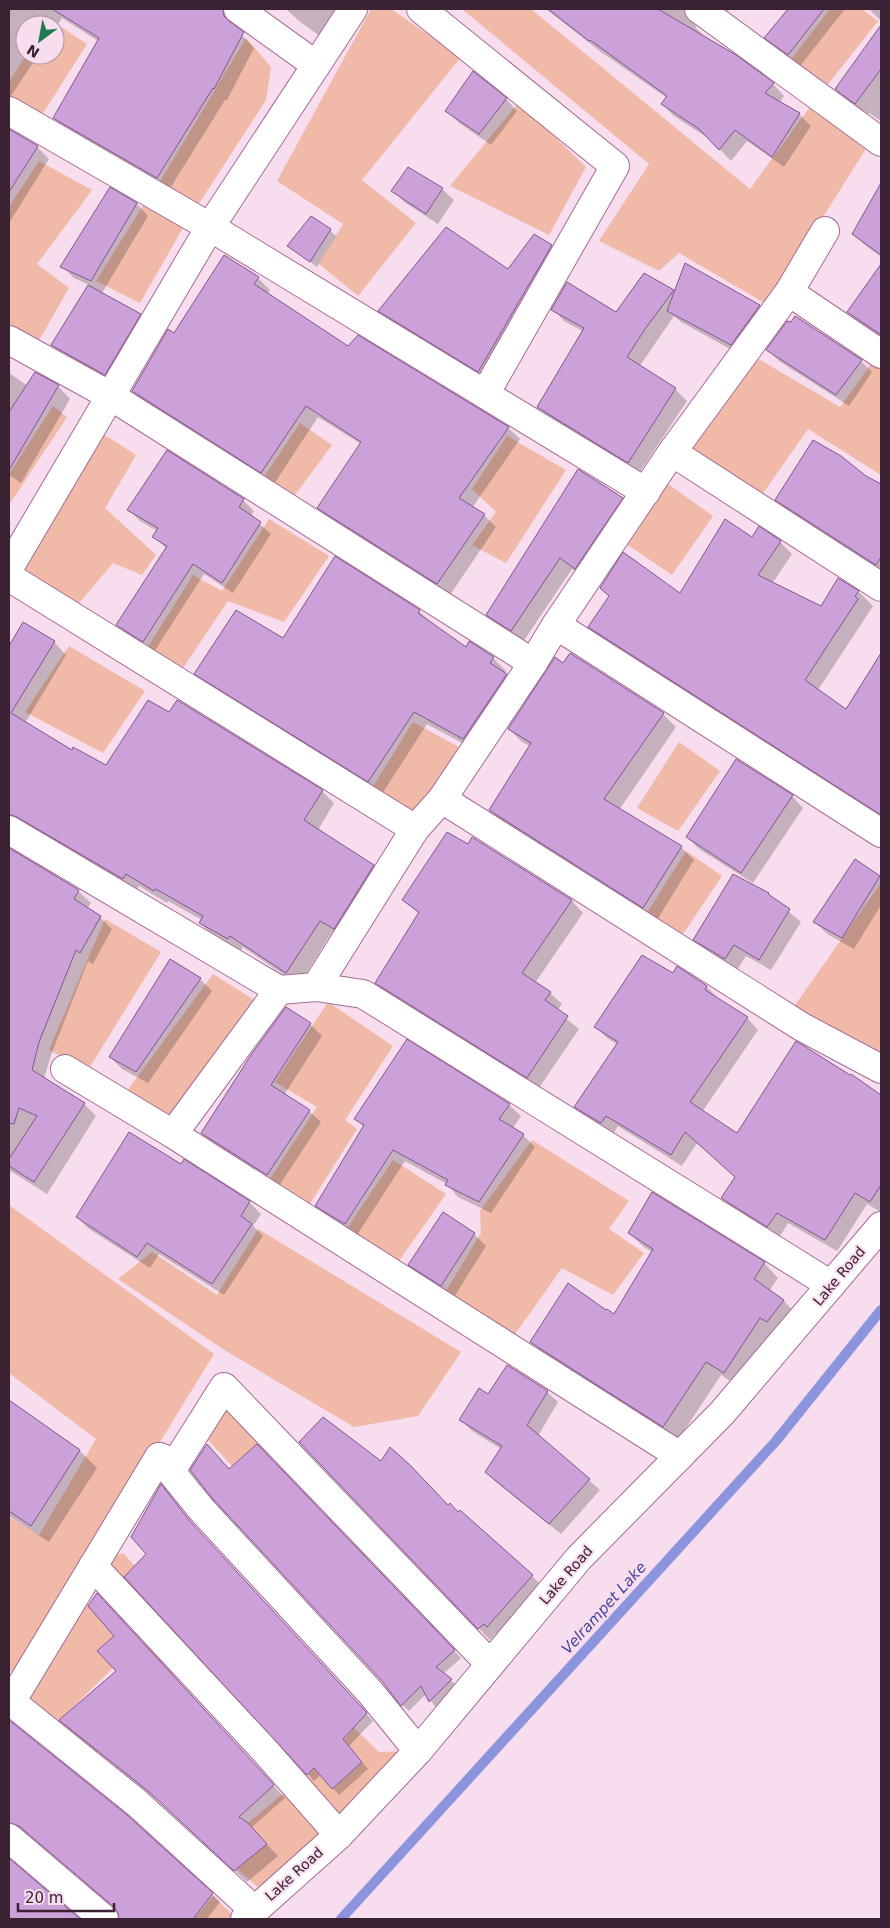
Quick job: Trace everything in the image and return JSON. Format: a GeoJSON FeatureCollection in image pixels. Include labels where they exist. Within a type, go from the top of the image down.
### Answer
{"type":"FeatureCollection","features":[{"type":"Feature","properties":{"kind":"street"},"geometry":{"type":"LineString","coordinates":[[238,9],[316,65]]}},
{"type":"Feature","properties":{"kind":"street"},"geometry":{"type":"LineString","coordinates":[[9,568],[28,539],[110,395],[210,227],[353,9]]}},
{"type":"Feature","properties":{"kind":"street"},"geometry":{"type":"LineString","coordinates":[[421,9],[615,166],[485,394]]}},
{"type":"Feature","properties":{"kind":"street"},"geometry":{"type":"LineString","coordinates":[[699,9],[881,142]]}},
{"type":"Feature","properties":{"kind":"street"},"geometry":{"type":"LineString","coordinates":[[9,111],[210,227],[646,492]]}},
{"type":"Feature","properties":{"kind":"street"},"geometry":{"type":"LineString","coordinates":[[316,988],[415,829],[442,799],[672,452],[789,292],[825,231]]}},
{"type":"Feature","properties":{"kind":"street"},"geometry":{"type":"LineString","coordinates":[[789,292],[881,354]]}},
{"type":"Feature","properties":{"kind":"street"},"geometry":{"type":"LineString","coordinates":[[9,340],[110,395],[533,663]]}},
{"type":"Feature","properties":{"kind":"street"},"geometry":{"type":"LineString","coordinates":[[672,452],[881,587]]}},
{"type":"Feature","properties":{"kind":"street"},"geometry":{"type":"LineString","coordinates":[[9,577],[415,829]]}},
{"type":"Feature","properties":{"kind":"street"},"geometry":{"type":"LineString","coordinates":[[556,625],[881,833]]}},
{"type":"Feature","properties":{"kind":"street"},"geometry":{"type":"LineString","coordinates":[[442,799],[802,1027],[881,1069]]}},
{"type":"Feature","properties":{"kind":"street"},"geometry":{"type":"LineString","coordinates":[[9,830],[279,990],[316,988],[363,994],[831,1285]]}},
{"type":"Feature","properties":{"kind":"street"},"geometry":{"type":"LineString","coordinates":[[172,1134],[279,990]]}},
{"type":"Feature","properties":{"kind":"street"},"geometry":{"type":"LineString","coordinates":[[65,1068],[680,1456]]}},
{"type":"Feature","properties":{"kind":"street","name":"Lake Road"},"geometry":{"type":"LineString","coordinates":[[250,1915],[339,1835],[418,1751],[579,1558],[722,1414],[881,1226]]}},
{"type":"Feature","properties":{"kind":"street"},"geometry":{"type":"LineString","coordinates":[[159,1457],[176,1463],[224,1387],[490,1664]]}},
{"type":"Feature","properties":{"kind":"street"},"geometry":{"type":"LineString","coordinates":[[159,1457],[10,1701],[137,1803],[250,1915]]}},
{"type":"Feature","properties":{"kind":"street"},"geometry":{"type":"LineString","coordinates":[[159,1457],[201,1509],[370,1692],[418,1751]]}},
{"type":"Feature","properties":{"kind":"street"},"geometry":{"type":"LineString","coordinates":[[93,1566],[266,1752],[339,1835]]}},
{"type":"Feature","properties":{"kind":"street"},"geometry":{"type":"LineString","coordinates":[[9,1838],[104,1919]]}},
{"type":"Feature","properties":{"kind":"shaded area"},"geometry":{"type":"Polygon","coordinates":[[[371,9],[391,9],[461,57],[362,180],[416,223],[358,296],[319,264],[343,224],[277,181],[371,9]]]}},
{"type":"Feature","properties":{"kind":"shaded area"},"geometry":{"type":"Polygon","coordinates":[[[462,9],[531,9],[750,189],[812,104],[867,147],[768,305],[679,253],[659,271],[599,241],[649,164],[462,9]]]}},
{"type":"Feature","properties":{"kind":"shaded area"},"geometry":{"type":"Polygon","coordinates":[[[830,9],[862,9],[878,21],[821,93],[786,66],[830,9]]]}},
{"type":"Feature","properties":{"kind":"shaded area"},"geometry":{"type":"Polygon","coordinates":[[[65,30],[87,44],[40,118],[9,99],[9,82],[20,65],[65,65],[65,30]]]}},
{"type":"Feature","properties":{"kind":"shaded area"},"geometry":{"type":"Polygon","coordinates":[[[246,38],[271,67],[266,100],[198,205],[158,185],[246,38]]]}},
{"type":"Feature","properties":{"kind":"shaded area"},"geometry":{"type":"Polygon","coordinates":[[[519,102],[586,167],[549,235],[450,186],[519,102]]]}},
{"type":"Feature","properties":{"kind":"shaded area"},"geometry":{"type":"Polygon","coordinates":[[[39,161],[92,190],[37,264],[69,288],[38,342],[9,327],[9,207],[39,161]]]}},
{"type":"Feature","properties":{"kind":"shaded area"},"geometry":{"type":"Polygon","coordinates":[[[146,201],[184,226],[140,303],[96,281],[146,201]]]}},
{"type":"Feature","properties":{"kind":"shaded area"},"geometry":{"type":"Polygon","coordinates":[[[755,357],[840,407],[873,361],[881,367],[881,475],[808,429],[759,499],[685,449],[755,357]]]}},
{"type":"Feature","properties":{"kind":"shaded area"},"geometry":{"type":"Polygon","coordinates":[[[53,406],[67,417],[9,505],[9,474],[53,406]]]}},
{"type":"Feature","properties":{"kind":"shaded area"},"geometry":{"type":"Polygon","coordinates":[[[300,423],[332,445],[292,499],[262,480],[300,423]]]}},
{"type":"Feature","properties":{"kind":"shaded area"},"geometry":{"type":"Polygon","coordinates":[[[100,432],[136,455],[105,508],[156,555],[142,575],[113,563],[74,609],[18,570],[100,432]]]}},
{"type":"Feature","properties":{"kind":"shaded area"},"geometry":{"type":"Polygon","coordinates":[[[507,436],[566,470],[506,563],[472,545],[496,512],[472,489],[507,436]]]}},
{"type":"Feature","properties":{"kind":"shaded area"},"geometry":{"type":"Polygon","coordinates":[[[668,484],[713,516],[672,575],[628,545],[668,484]]]}},
{"type":"Feature","properties":{"kind":"shaded area"},"geometry":{"type":"Polygon","coordinates":[[[269,519],[329,556],[284,622],[228,601],[181,671],[146,650],[193,575],[222,591],[269,519]]]}},
{"type":"Feature","properties":{"kind":"shaded area"},"geometry":{"type":"Polygon","coordinates":[[[69,646],[145,691],[103,753],[25,712],[69,646]]]}},
{"type":"Feature","properties":{"kind":"shaded area"},"geometry":{"type":"Polygon","coordinates":[[[413,722],[466,751],[414,821],[371,790],[413,722]]]}},
{"type":"Feature","properties":{"kind":"shaded area"},"geometry":{"type":"Polygon","coordinates":[[[679,742],[720,771],[678,831],[637,808],[679,742]]]}},
{"type":"Feature","properties":{"kind":"shaded area"},"geometry":{"type":"Polygon","coordinates":[[[686,851],[722,876],[679,940],[644,918],[686,851]]]}},
{"type":"Feature","properties":{"kind":"shaded area"},"geometry":{"type":"Polygon","coordinates":[[[881,883],[881,1055],[793,1008],[881,883]]]}},
{"type":"Feature","properties":{"kind":"shaded area"},"geometry":{"type":"Polygon","coordinates":[[[105,919],[161,952],[88,1070],[49,1050],[105,919]]]}},
{"type":"Feature","properties":{"kind":"shaded area"},"geometry":{"type":"Polygon","coordinates":[[[213,974],[254,1000],[167,1118],[125,1094],[213,974]]]}},
{"type":"Feature","properties":{"kind":"shaded area"},"geometry":{"type":"Polygon","coordinates":[[[328,1002],[393,1046],[345,1120],[357,1129],[306,1210],[266,1185],[317,1107],[275,1082],[328,1002]]]}},
{"type":"Feature","properties":{"kind":"shaded area"},"geometry":{"type":"Polygon","coordinates":[[[532,1140],[629,1201],[609,1229],[644,1253],[613,1295],[562,1268],[513,1337],[445,1293],[481,1233],[480,1211],[532,1140]]]}},
{"type":"Feature","properties":{"kind":"shaded area"},"geometry":{"type":"Polygon","coordinates":[[[393,1160],[446,1194],[396,1265],[344,1233],[393,1160]]]}},
{"type":"Feature","properties":{"kind":"shaded area"},"geometry":{"type":"Polygon","coordinates":[[[9,1205],[214,1354],[16,1676],[9,1669],[9,1517],[39,1535],[96,1439],[9,1373],[9,1205]]]}},
{"type":"Feature","properties":{"kind":"shaded area"},"geometry":{"type":"Polygon","coordinates":[[[258,1229],[461,1352],[418,1416],[354,1427],[226,1351],[118,1279],[152,1252],[217,1295],[258,1229]]]}},
{"type":"Feature","properties":{"kind":"shaded area"},"geometry":{"type":"Polygon","coordinates":[[[219,1399],[264,1438],[232,1466],[198,1429],[219,1399]]]}},
{"type":"Feature","properties":{"kind":"shaded area"},"geometry":{"type":"Polygon","coordinates":[[[123,1553],[144,1576],[123,1592],[93,1566],[123,1553]]]}},
{"type":"Feature","properties":{"kind":"shaded area"},"geometry":{"type":"Polygon","coordinates":[[[80,1594],[114,1636],[97,1651],[113,1667],[156,1636],[183,1665],[93,1745],[98,1751],[88,1760],[16,1702],[80,1594]],[[113,1668],[65,1715],[133,1688],[113,1668]]]}},
{"type":"Feature","properties":{"kind":"shaded area"},"geometry":{"type":"Polygon","coordinates":[[[354,1728],[379,1752],[415,1751],[339,1833],[298,1785],[314,1769],[332,1789],[363,1762],[344,1740],[354,1728]]]}},
{"type":"Feature","properties":{"kind":"shaded area"},"geometry":{"type":"Polygon","coordinates":[[[293,1785],[336,1835],[267,1895],[236,1868],[267,1844],[248,1823],[293,1785]]]}},
{"type":"Feature","properties":{"kind":"shaded area"},"geometry":{"type":"Polygon","coordinates":[[[213,1896],[237,1919],[194,1919],[213,1896]]]}},
{"type":"Feature","properties":{"kind":"building"},"geometry":{"type":"Polygon","coordinates":[[[52,9],[223,9],[224,16],[244,32],[214,89],[157,178],[53,118],[99,38],[65,17],[65,15],[52,9]]]}},
{"type":"Feature","properties":{"kind":"building"},"geometry":{"type":"Polygon","coordinates":[[[548,9],[658,9],[736,55],[769,79],[774,83],[765,93],[800,113],[772,157],[735,130],[719,150],[699,129],[661,104],[667,96],[589,41],[548,9]]]}},
{"type":"Feature","properties":{"kind":"building"},"geometry":{"type":"Polygon","coordinates":[[[788,9],[824,9],[788,55],[764,38],[788,9]]]}},
{"type":"Feature","properties":{"kind":"building"},"geometry":{"type":"Polygon","coordinates":[[[881,25],[881,69],[855,104],[835,89],[881,25]]]}},
{"type":"Feature","properties":{"kind":"building"},"geometry":{"type":"Polygon","coordinates":[[[473,71],[507,98],[479,134],[445,111],[473,71]]]}},
{"type":"Feature","properties":{"kind":"building"},"geometry":{"type":"Polygon","coordinates":[[[9,129],[38,146],[9,192],[9,129]]]}},
{"type":"Feature","properties":{"kind":"building"},"geometry":{"type":"Polygon","coordinates":[[[408,167],[443,188],[426,214],[391,191],[408,167]]]}},
{"type":"Feature","properties":{"kind":"building"},"geometry":{"type":"Polygon","coordinates":[[[881,183],[881,255],[852,234],[881,183]]]}},
{"type":"Feature","properties":{"kind":"building"},"geometry":{"type":"Polygon","coordinates":[[[110,187],[137,203],[91,281],[60,267],[110,187]]]}},
{"type":"Feature","properties":{"kind":"building"},"geometry":{"type":"Polygon","coordinates":[[[311,216],[331,229],[310,262],[287,246],[311,216]]]}},
{"type":"Feature","properties":{"kind":"building"},"geometry":{"type":"Polygon","coordinates":[[[446,227],[508,269],[534,234],[552,245],[478,372],[378,311],[446,227]]]}},
{"type":"Feature","properties":{"kind":"building"},"geometry":{"type":"Polygon","coordinates":[[[224,255],[259,277],[254,284],[348,346],[358,335],[509,427],[459,498],[485,514],[437,584],[317,508],[361,442],[306,406],[261,473],[132,391],[168,329],[174,333],[224,255]]]}},
{"type":"Feature","properties":{"kind":"building"},"geometry":{"type":"Polygon","coordinates":[[[685,263],[760,305],[731,345],[667,311],[685,263]]]}},
{"type":"Feature","properties":{"kind":"building"},"geometry":{"type":"Polygon","coordinates":[[[881,264],[881,332],[880,334],[847,312],[881,264]]]}},
{"type":"Feature","properties":{"kind":"building"},"geometry":{"type":"Polygon","coordinates":[[[644,273],[674,290],[627,357],[676,388],[628,463],[537,407],[584,328],[551,310],[567,282],[616,312],[644,273]]]}},
{"type":"Feature","properties":{"kind":"building"},"geometry":{"type":"Polygon","coordinates":[[[88,285],[141,314],[105,375],[51,345],[88,285]]]}},
{"type":"Feature","properties":{"kind":"building"},"geometry":{"type":"Polygon","coordinates":[[[795,316],[862,360],[836,395],[766,350],[787,321],[791,322],[795,316]]]}},
{"type":"Feature","properties":{"kind":"building"},"geometry":{"type":"Polygon","coordinates":[[[35,372],[59,385],[9,470],[9,412],[35,372]]]}},
{"type":"Feature","properties":{"kind":"building"},"geometry":{"type":"Polygon","coordinates":[[[813,440],[841,456],[866,476],[881,484],[881,557],[876,565],[775,500],[813,440]]]}},
{"type":"Feature","properties":{"kind":"building"},"geometry":{"type":"Polygon","coordinates":[[[167,450],[244,499],[239,507],[261,522],[222,583],[193,564],[143,642],[116,625],[167,546],[152,537],[158,528],[127,510],[167,450]]]}},
{"type":"Feature","properties":{"kind":"building"},"geometry":{"type":"Polygon","coordinates":[[[578,469],[623,498],[575,569],[560,558],[511,631],[486,615],[578,469]]]}},
{"type":"Feature","properties":{"kind":"building"},"geometry":{"type":"Polygon","coordinates":[[[725,519],[752,537],[759,526],[781,541],[758,575],[821,606],[838,578],[859,591],[855,596],[858,599],[805,680],[846,709],[881,653],[881,815],[588,627],[609,596],[600,588],[623,552],[680,593],[725,519]]]}},
{"type":"Feature","properties":{"kind":"building"},"geometry":{"type":"Polygon","coordinates":[[[335,556],[420,610],[418,613],[466,647],[469,641],[494,657],[490,663],[507,674],[463,739],[414,712],[368,782],[194,674],[236,610],[283,638],[335,556]]]}},
{"type":"Feature","properties":{"kind":"building"},"geometry":{"type":"Polygon","coordinates":[[[23,622],[55,641],[11,713],[72,750],[73,747],[106,765],[148,700],[169,712],[177,700],[323,790],[304,820],[374,865],[334,929],[320,921],[286,973],[230,936],[228,939],[199,923],[203,916],[156,889],[154,891],[126,874],[123,879],[9,814],[9,646],[23,622]]]}},
{"type":"Feature","properties":{"kind":"building"},"geometry":{"type":"Polygon","coordinates":[[[570,653],[664,713],[604,799],[682,846],[643,908],[489,810],[531,743],[508,729],[555,657],[563,663],[570,653]]]}},
{"type":"Feature","properties":{"kind":"building"},"geometry":{"type":"Polygon","coordinates":[[[736,759],[793,795],[741,873],[686,837],[736,759]]]}},
{"type":"Feature","properties":{"kind":"building"},"geometry":{"type":"Polygon","coordinates":[[[447,832],[468,844],[472,837],[572,900],[522,973],[551,992],[545,1000],[568,1016],[527,1078],[375,983],[419,912],[402,900],[447,832]]]}},
{"type":"Feature","properties":{"kind":"building"},"geometry":{"type":"Polygon","coordinates":[[[9,848],[79,890],[74,899],[101,916],[80,953],[76,950],[39,1042],[32,1070],[85,1103],[34,1182],[9,1166],[9,1159],[37,1116],[19,1108],[14,1124],[9,1123],[9,848]]]}},
{"type":"Feature","properties":{"kind":"building"},"geometry":{"type":"Polygon","coordinates":[[[855,859],[880,876],[842,938],[813,922],[855,859]]]}},
{"type":"Feature","properties":{"kind":"building"},"geometry":{"type":"Polygon","coordinates":[[[733,874],[769,893],[790,909],[759,960],[734,945],[725,959],[693,940],[733,874]]]}},
{"type":"Feature","properties":{"kind":"building"},"geometry":{"type":"Polygon","coordinates":[[[642,955],[673,973],[677,966],[707,986],[705,990],[748,1017],[690,1102],[737,1133],[796,1041],[851,1074],[881,1095],[881,1185],[870,1202],[855,1193],[825,1240],[777,1213],[767,1227],[721,1198],[735,1177],[685,1132],[671,1155],[606,1116],[601,1123],[574,1107],[618,1042],[594,1027],[642,955]]]}},
{"type":"Feature","properties":{"kind":"building"},"geometry":{"type":"Polygon","coordinates":[[[170,959],[201,978],[136,1072],[109,1057],[170,959]]]}},
{"type":"Feature","properties":{"kind":"building"},"geometry":{"type":"Polygon","coordinates":[[[286,1007],[311,1023],[271,1085],[310,1110],[267,1175],[201,1133],[251,1055],[286,1007]]]}},
{"type":"Feature","properties":{"kind":"building"},"geometry":{"type":"Polygon","coordinates":[[[407,1039],[510,1104],[499,1119],[524,1134],[479,1202],[445,1185],[448,1180],[393,1150],[345,1224],[315,1206],[364,1125],[354,1119],[407,1039]]]}},
{"type":"Feature","properties":{"kind":"building"},"geometry":{"type":"Polygon","coordinates":[[[129,1132],[181,1164],[184,1159],[250,1201],[241,1216],[252,1224],[212,1284],[147,1243],[137,1257],[76,1217],[129,1132]]]}},
{"type":"Feature","properties":{"kind":"building"},"geometry":{"type":"Polygon","coordinates":[[[652,1192],[765,1262],[754,1279],[784,1300],[767,1322],[760,1318],[724,1373],[706,1362],[663,1427],[530,1342],[568,1283],[614,1314],[653,1249],[628,1233],[652,1192]]]}},
{"type":"Feature","properties":{"kind":"building"},"geometry":{"type":"Polygon","coordinates":[[[443,1212],[475,1233],[441,1286],[408,1265],[443,1212]]]}},
{"type":"Feature","properties":{"kind":"building"},"geometry":{"type":"Polygon","coordinates":[[[507,1365],[548,1391],[527,1425],[590,1479],[549,1524],[485,1472],[502,1446],[459,1420],[479,1388],[488,1394],[507,1365]]]}},
{"type":"Feature","properties":{"kind":"building"},"geometry":{"type":"Polygon","coordinates":[[[9,1400],[80,1450],[31,1526],[9,1511],[9,1400]]]}},
{"type":"Feature","properties":{"kind":"building"},"geometry":{"type":"Polygon","coordinates":[[[323,1417],[381,1461],[390,1447],[448,1505],[450,1503],[458,1512],[460,1510],[533,1575],[487,1627],[484,1624],[478,1629],[299,1442],[323,1417]]]}},
{"type":"Feature","properties":{"kind":"building"},"geometry":{"type":"Polygon","coordinates":[[[207,1444],[229,1469],[257,1444],[455,1650],[436,1667],[452,1679],[429,1702],[421,1686],[401,1706],[382,1681],[213,1499],[190,1470],[207,1444]]]}},
{"type":"Feature","properties":{"kind":"building"},"geometry":{"type":"Polygon","coordinates":[[[161,1484],[189,1520],[367,1713],[343,1739],[362,1762],[332,1789],[314,1768],[307,1775],[124,1577],[146,1554],[131,1537],[161,1484]]]}},
{"type":"Feature","properties":{"kind":"building"},"geometry":{"type":"Polygon","coordinates":[[[97,1593],[274,1785],[239,1817],[248,1823],[267,1844],[234,1871],[148,1791],[59,1720],[116,1671],[97,1651],[114,1636],[88,1606],[97,1593]]]}},
{"type":"Feature","properties":{"kind":"building"},"geometry":{"type":"Polygon","coordinates":[[[9,1720],[127,1815],[213,1893],[193,1919],[119,1919],[114,1907],[19,1826],[9,1823],[9,1720]]]}},
{"type":"Feature","properties":{"kind":"building"},"geometry":{"type":"Polygon","coordinates":[[[9,1858],[80,1919],[9,1919],[9,1858]]]}},
{"type":"Feature","properties":{"kind":"waterway","name":"Velrampet Lake"},"geometry":{"type":"LineString","coordinates":[[341,1919],[776,1441],[881,1310]]}}]}
